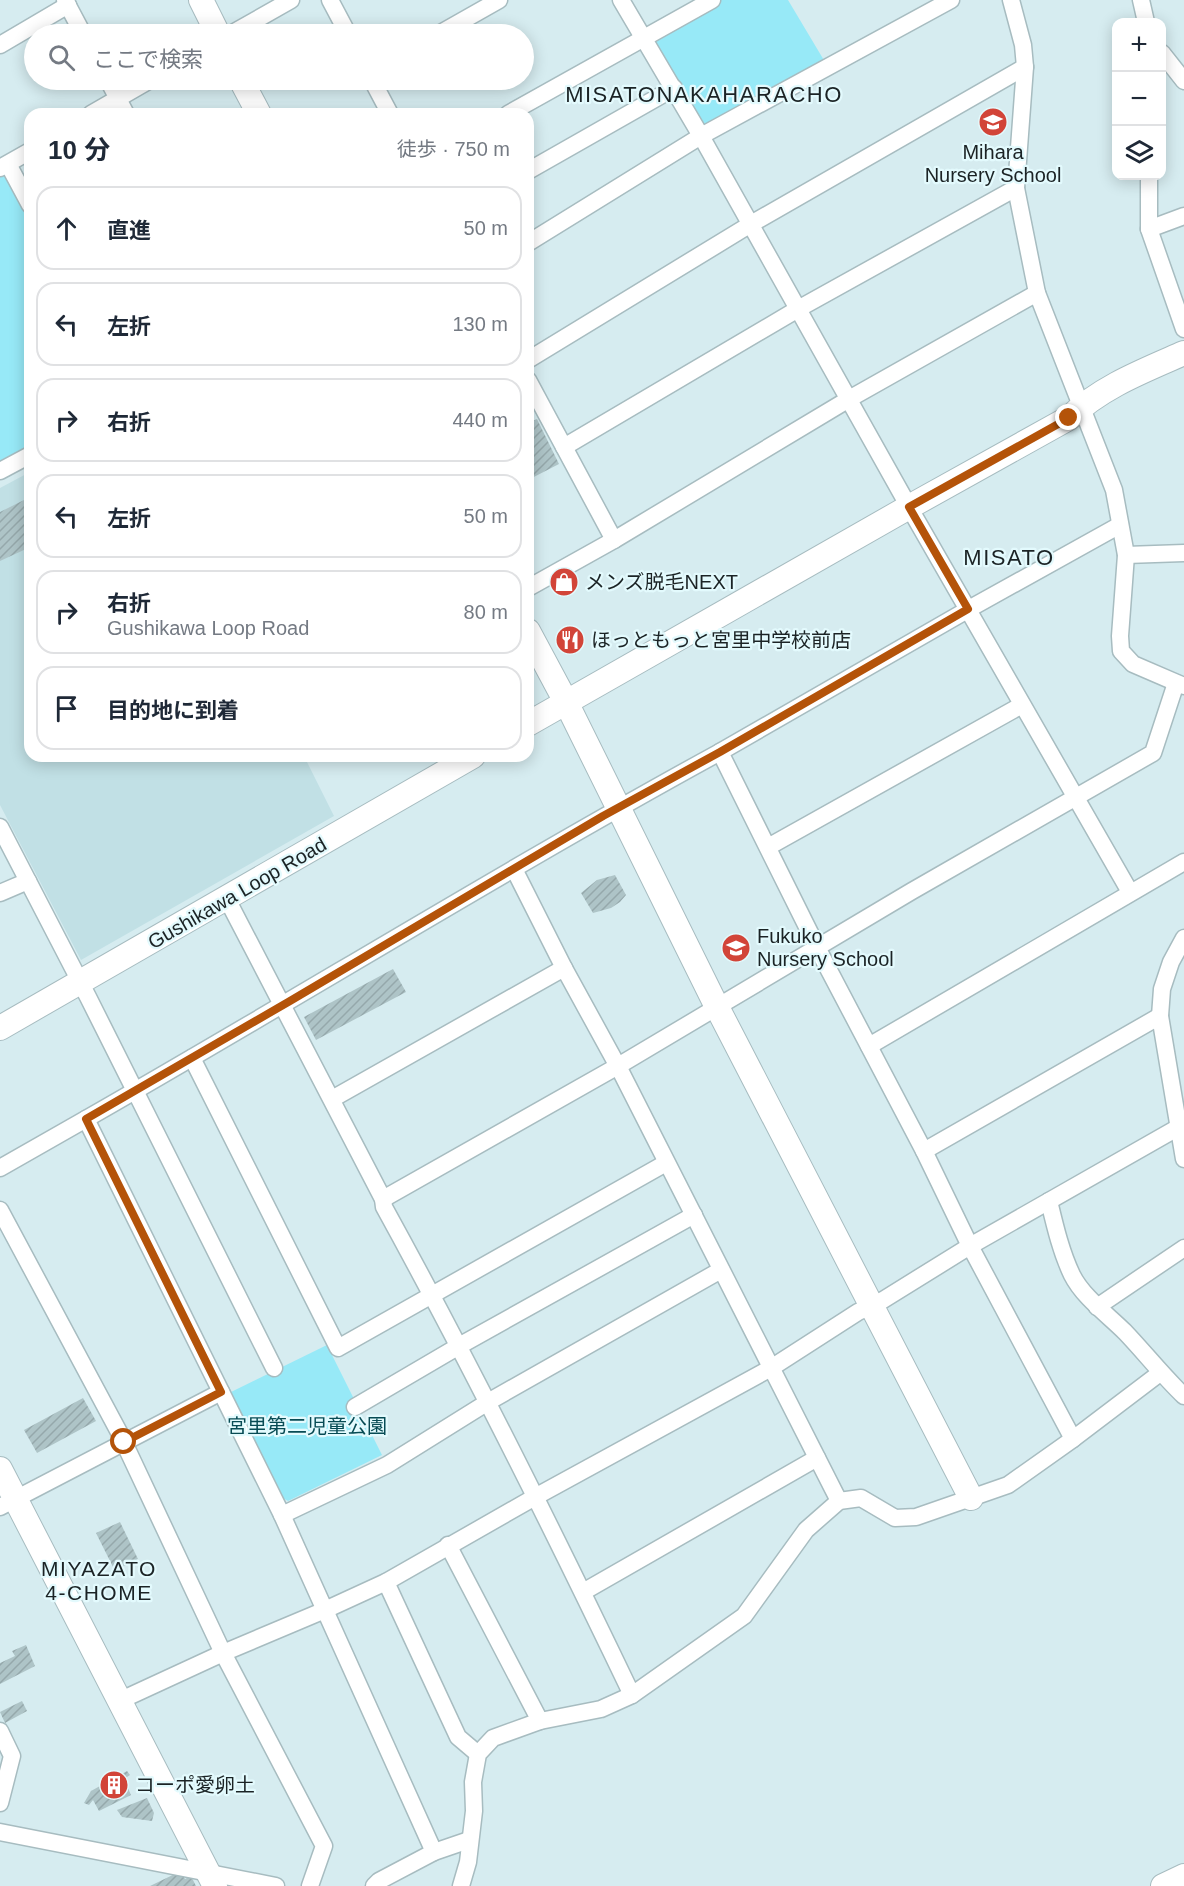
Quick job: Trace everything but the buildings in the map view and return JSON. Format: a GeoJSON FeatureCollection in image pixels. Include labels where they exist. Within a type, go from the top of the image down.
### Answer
{"type":"FeatureCollection","features":[{"type":"Feature","properties":{"kind":"street"},"geometry":{"type":"LineString","coordinates":[[201,0],[214,24]]}},
{"type":"Feature","properties":{"kind":"street"},"geometry":{"type":"LineString","coordinates":[[249,24],[291,0]]}},
{"type":"Feature","properties":{"kind":"street"},"geometry":{"type":"LineString","coordinates":[[330,0],[343,24]]}},
{"type":"Feature","properties":{"kind":"street"},"geometry":{"type":"LineString","coordinates":[[457,24],[499,0]]}},
{"type":"Feature","properties":{"kind":"street"},"geometry":{"type":"LineString","coordinates":[[621,0],[674,88],[909,507],[1130,892]]}},
{"type":"Feature","properties":{"kind":"street"},"geometry":{"type":"LineString","coordinates":[[519,108],[712,0]]}},
{"type":"Feature","properties":{"kind":"street"},"geometry":{"type":"LineString","coordinates":[[534,239],[701,136],[951,0]]}},
{"type":"Feature","properties":{"kind":"street"},"geometry":{"type":"LineString","coordinates":[[383,1199],[618,1066],[817,947],[1153,753],[1180,684],[1133,664],[1121,651],[1126,555],[1114,490],[1037,293],[1016,188],[1025,67],[1023,45],[1011,0]]}},
{"type":"Feature","properties":{"kind":"street"},"geometry":{"type":"LineString","coordinates":[[1141,0],[1145,18]]}},
{"type":"Feature","properties":{"kind":"street"},"geometry":{"type":"LineString","coordinates":[[33,24],[66,3],[78,24]]}},
{"type":"Feature","properties":{"kind":"street"},"geometry":{"type":"LineString","coordinates":[[0,45],[24,30]]}},
{"type":"Feature","properties":{"kind":"street"},"geometry":{"type":"LineString","coordinates":[[1166,59],[1184,81]]}},
{"type":"Feature","properties":{"kind":"street"},"geometry":{"type":"LineString","coordinates":[[534,356],[751,224],[1025,67]]}},
{"type":"Feature","properties":{"kind":"street"},"geometry":{"type":"LineString","coordinates":[[534,168],[674,88]]}},
{"type":"Feature","properties":{"kind":"street"},"geometry":{"type":"LineString","coordinates":[[113,90],[123,108]]}},
{"type":"Feature","properties":{"kind":"street"},"geometry":{"type":"LineString","coordinates":[[101,108],[132,90]]}},
{"type":"Feature","properties":{"kind":"street"},"geometry":{"type":"LineString","coordinates":[[246,90],[256,108]]}},
{"type":"Feature","properties":{"kind":"street"},"geometry":{"type":"LineString","coordinates":[[377,90],[387,108]]}},
{"type":"Feature","properties":{"kind":"street"},"geometry":{"type":"LineString","coordinates":[[24,154],[4,166],[24,196]]}},
{"type":"Feature","properties":{"kind":"street"},"geometry":{"type":"LineString","coordinates":[[1149,180],[1149,229],[1184,329]]}},
{"type":"Feature","properties":{"kind":"street"},"geometry":{"type":"LineString","coordinates":[[564,447],[798,309],[1016,188]]}},
{"type":"Feature","properties":{"kind":"street"},"geometry":{"type":"LineString","coordinates":[[1149,229],[1184,216]]}},
{"type":"Feature","properties":{"kind":"street"},"geometry":{"type":"LineString","coordinates":[[534,585],[614,540],[849,399],[1037,293]]}},
{"type":"Feature","properties":{"kind":"street"},"geometry":{"type":"LineString","coordinates":[[534,721],[1069,418],[1099,393],[1184,352]]}},
{"type":"Feature","properties":{"kind":"street"},"geometry":{"type":"LineString","coordinates":[[534,391],[614,540]]}},
{"type":"Feature","properties":{"kind":"street"},"geometry":{"type":"LineString","coordinates":[[0,471],[24,458]]}},
{"type":"Feature","properties":{"kind":"street"},"geometry":{"type":"LineString","coordinates":[[0,1168],[284,1005],[618,808],[1120,525]]}},
{"type":"Feature","properties":{"kind":"street"},"geometry":{"type":"LineString","coordinates":[[1126,555],[1184,553]]}},
{"type":"Feature","properties":{"kind":"street"},"geometry":{"type":"LineString","coordinates":[[534,642],[717,1006],[971,1498]]}},
{"type":"Feature","properties":{"kind":"street"},"geometry":{"type":"LineString","coordinates":[[768,847],[1023,705]]}},
{"type":"Feature","properties":{"kind":"street"},"geometry":{"type":"LineString","coordinates":[[720,752],[817,947],[924,1151],[970,1246],[1073,1439]]}},
{"type":"Feature","properties":{"kind":"street","name":"Gushikawa Loop Road"},"geometry":{"type":"LineString","coordinates":[[0,1028],[463,762]]}},
{"type":"Feature","properties":{"kind":"street"},"geometry":{"type":"LineString","coordinates":[[0,827],[274,1368]]}},
{"type":"Feature","properties":{"kind":"street"},"geometry":{"type":"LineString","coordinates":[[869,1046],[1184,862]]}},
{"type":"Feature","properties":{"kind":"street"},"geometry":{"type":"LineString","coordinates":[[514,869],[564,968],[618,1066],[839,1502]]}},
{"type":"Feature","properties":{"kind":"street"},"geometry":{"type":"LineString","coordinates":[[0,893],[28,880]]}},
{"type":"Feature","properties":{"kind":"street"},"geometry":{"type":"LineString","coordinates":[[227,899],[383,1199],[384,1207],[488,1402],[632,1695]]}},
{"type":"Feature","properties":{"kind":"street"},"geometry":{"type":"LineString","coordinates":[[1184,938],[1170,962],[1162,989],[1160,1016],[1184,1159]]}},
{"type":"Feature","properties":{"kind":"street"},"geometry":{"type":"LineString","coordinates":[[332,1100],[564,968]]}},
{"type":"Feature","properties":{"kind":"street"},"geometry":{"type":"LineString","coordinates":[[924,1151],[1160,1016]]}},
{"type":"Feature","properties":{"kind":"street"},"geometry":{"type":"LineString","coordinates":[[192,1058],[338,1348],[666,1163]]}},
{"type":"Feature","properties":{"kind":"street"},"geometry":{"type":"LineString","coordinates":[[86,1119],[282,1515],[434,1852]]}},
{"type":"Feature","properties":{"kind":"street"},"geometry":{"type":"LineString","coordinates":[[119,1701],[386,1582],[448,1545],[771,1368],[858,1312],[1179,1127]]}},
{"type":"Feature","properties":{"kind":"street"},"geometry":{"type":"LineString","coordinates":[[1049,1201],[1061,1248],[1073,1277],[1097,1307],[1125,1332],[1160,1373],[1184,1396]]}},
{"type":"Feature","properties":{"kind":"street"},"geometry":{"type":"LineString","coordinates":[[0,1210],[124,1442],[223,1653],[324,1846],[310,1886]]}},
{"type":"Feature","properties":{"kind":"street"},"geometry":{"type":"LineString","coordinates":[[356,1407],[459,1346],[694,1215]]}},
{"type":"Feature","properties":{"kind":"street"},"geometry":{"type":"LineString","coordinates":[[1097,1307],[1184,1248]]}},
{"type":"Feature","properties":{"kind":"street"},"geometry":{"type":"LineString","coordinates":[[282,1515],[387,1465],[488,1402],[721,1270]]}},
{"type":"Feature","properties":{"kind":"street"},"geometry":{"type":"LineString","coordinates":[[460,1886],[468,1862],[474,1810],[473,1782],[478,1754],[493,1738],[540,1721],[601,1709],[632,1695],[744,1616],[806,1530],[839,1502],[861,1498],[895,1518],[916,1517],[1008,1485],[1160,1373]]}},
{"type":"Feature","properties":{"kind":"street"},"geometry":{"type":"LineString","coordinates":[[8,1503],[221,1392]]}},
{"type":"Feature","properties":{"kind":"street"},"geometry":{"type":"LineString","coordinates":[[583,1592],[817,1458]]}},
{"type":"Feature","properties":{"kind":"street"},"geometry":{"type":"LineString","coordinates":[[0,1469],[8,1503],[119,1701],[212,1879]]}},
{"type":"Feature","properties":{"kind":"street"},"geometry":{"type":"LineString","coordinates":[[448,1545],[540,1721]]}},
{"type":"Feature","properties":{"kind":"street"},"geometry":{"type":"LineString","coordinates":[[386,1582],[458,1737],[478,1754]]}},
{"type":"Feature","properties":{"kind":"street"},"geometry":{"type":"LineString","coordinates":[[0,1731],[12,1756],[0,1803]]}},
{"type":"Feature","properties":{"kind":"street"},"geometry":{"type":"LineString","coordinates":[[0,1832],[212,1879],[276,1886]]}},
{"type":"Feature","properties":{"kind":"street"},"geometry":{"type":"LineString","coordinates":[[374,1886],[379,1881],[434,1852],[470,1840]]}},
{"type":"Feature","properties":{"kind":"street"},"geometry":{"type":"LineString","coordinates":[[1163,1886],[1184,1876]]}},
{"type":"Feature","properties":{"kind":"shaded area"},"geometry":{"type":"Polygon","coordinates":[[[24,475],[24,762],[307,762],[334,816],[81,960],[0,805],[0,488],[24,475]]]}},
{"type":"Feature","properties":{"kind":"green space"},"geometry":{"type":"Polygon","coordinates":[[[712,0],[788,0],[828,67],[701,136],[645,38],[712,0]]]}},
{"type":"Feature","properties":{"kind":"green space"},"geometry":{"type":"Polygon","coordinates":[[[0,168],[24,198],[24,458],[0,471],[0,168]]]}},
{"type":"Feature","properties":{"kind":"green space","name":"宮里第二児童公園"},"geometry":{"type":"Polygon","coordinates":[[[327,1345],[382,1455],[288,1501],[281,1497],[231,1392],[327,1345]]]}},
{"type":"Feature","properties":{"kind":"place","name":"Mihara Nursery School"},"geometry":{"type":"Point","coordinates":[993,122]}},
{"type":"Feature","properties":{"kind":"place","name":"メンズ脱毛NEXT"},"geometry":{"type":"Point","coordinates":[564,582]}},
{"type":"Feature","properties":{"kind":"place","name":"ほっともっと宮里中学校前店"},"geometry":{"type":"Point","coordinates":[570,640]}},
{"type":"Feature","properties":{"kind":"place","name":"Fukuko Nursery School"},"geometry":{"type":"Point","coordinates":[736,948]}},
{"type":"Feature","properties":{"kind":"place","name":"コーポ愛卵土"},"geometry":{"type":"Point","coordinates":[114,1785]}},
{"type":"Feature","properties":{"kind":"district","name":"MISATONAKAHARACHO"},"geometry":{"type":"Point","coordinates":[704,94]}},
{"type":"Feature","properties":{"kind":"district","name":"MISATO"},"geometry":{"type":"Point","coordinates":[1009,557]}},
{"type":"Feature","properties":{"kind":"district","name":"MIYAZATO 4-CHOME"},"geometry":{"type":"Point","coordinates":[99,1580]}},
{"type":"Feature","properties":{"kind":"route"},"geometry":{"type":"LineString","coordinates":[[124,1442],[221,1392],[86,1119],[603,816],[720,752],[968,609],[909,507],[1069,418]]}}]}
